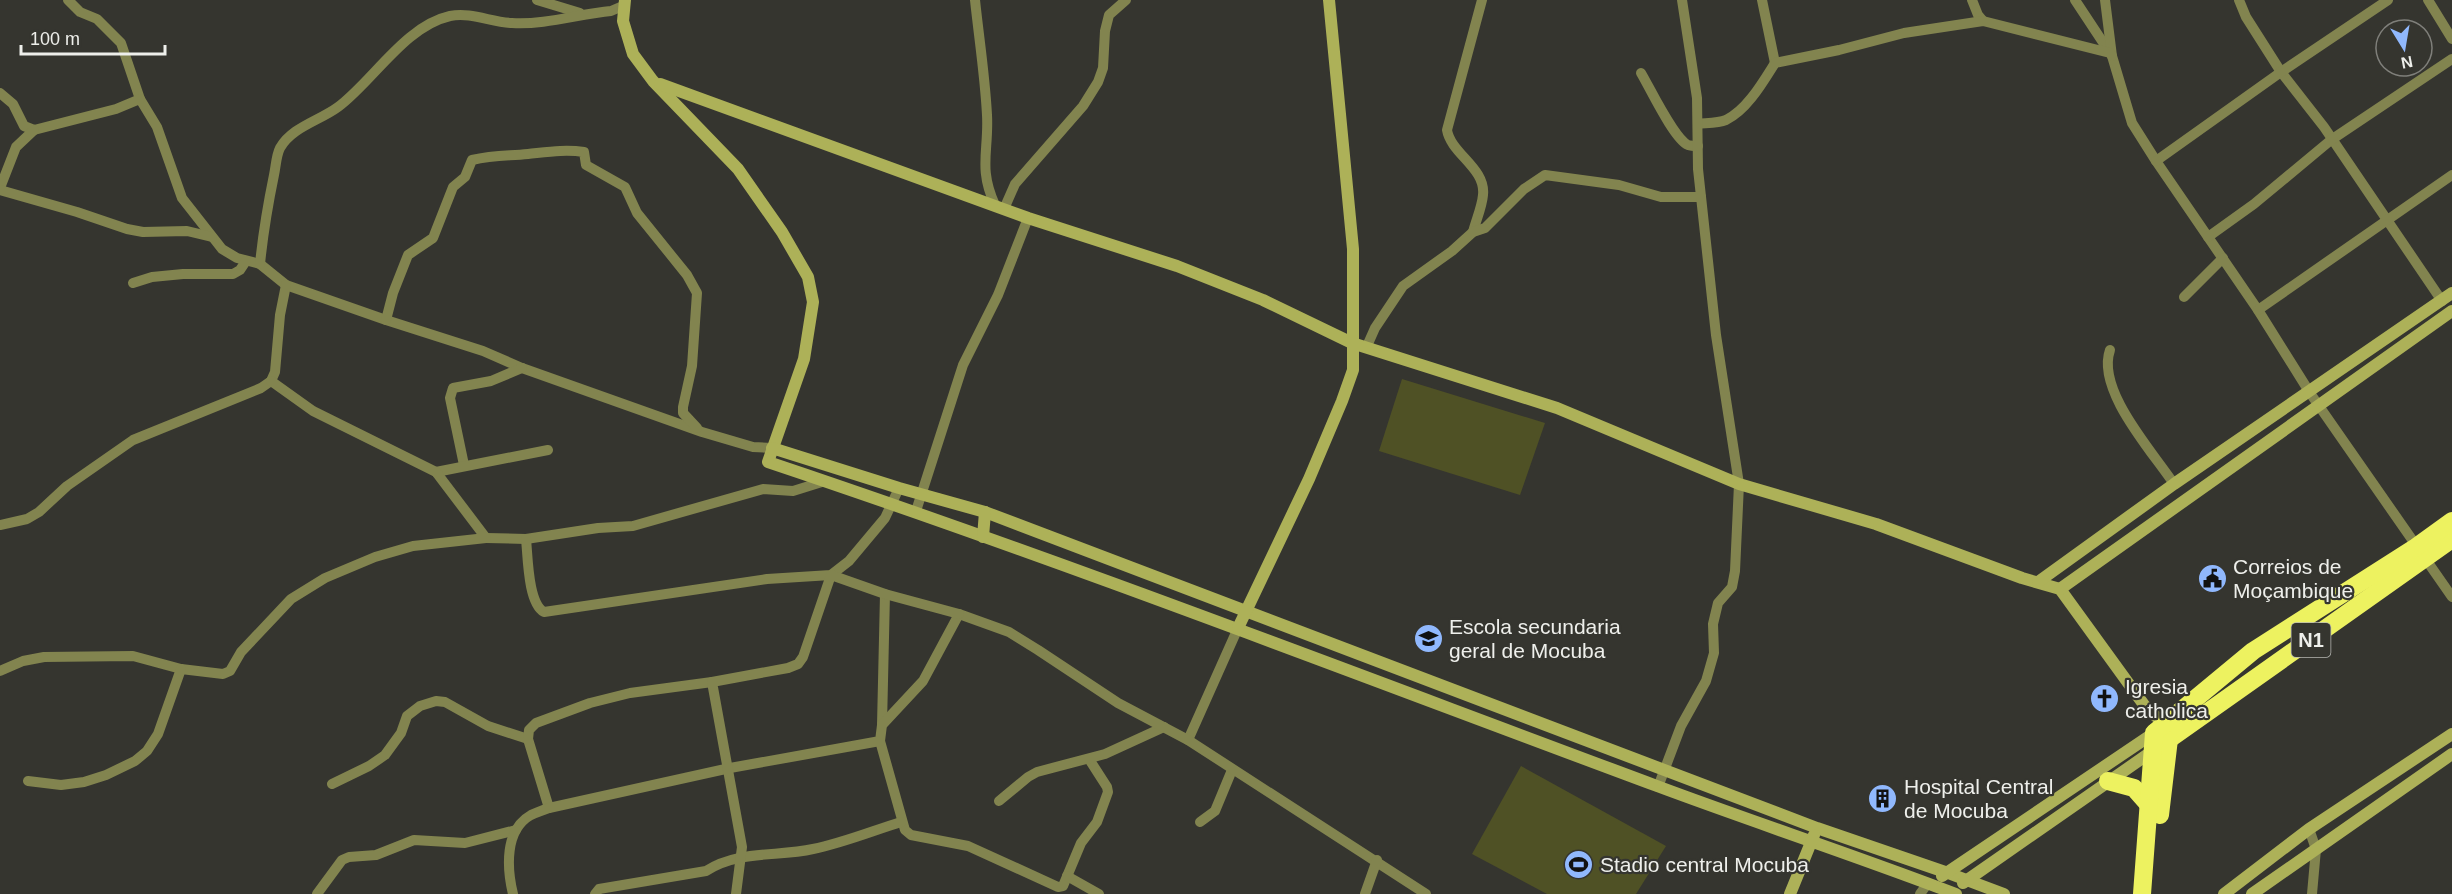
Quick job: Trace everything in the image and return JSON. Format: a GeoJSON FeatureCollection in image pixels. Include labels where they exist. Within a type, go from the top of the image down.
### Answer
{"type":"FeatureCollection","features":[{"type":"Feature","properties":{"kind":"highway","name":"N1"},"geometry":{"type":"LineString","coordinates":[[2160,736],[2281,662],[2420,553],[2452,521]]}},
{"type":"Feature","properties":{"kind":"highway","name":"N1"},"geometry":{"type":"LineString","coordinates":[[2420,553],[2452,539]]}},
{"type":"Feature","properties":{"kind":"highway"},"geometry":{"type":"LineString","coordinates":[[2142,894],[2149,805],[2160,736]]}},
{"type":"Feature","properties":{"kind":"highway"},"geometry":{"type":"LineString","coordinates":[[2151,894],[2160,736]]}},
{"type":"Feature","properties":{"kind":"highway"},"geometry":{"type":"LineString","coordinates":[[2108,781],[2134,788],[2149,805]]}},
{"type":"Feature","properties":{"kind":"street"},"geometry":{"type":"LineString","coordinates":[[68,0],[80,12],[97,19],[121,43],[140,99],[157,127],[182,198],[222,249],[246,261],[260,264],[286,285],[483,351],[522,368],[702,432],[753,447],[772,448],[985,512],[1817,828],[1948,873],[1996,893]]}},
{"type":"Feature","properties":{"kind":"street"},"geometry":{"type":"LineString","coordinates":[[537,0],[583,14]]}},
{"type":"Feature","properties":{"kind":"street"},"geometry":{"type":"LineString","coordinates":[[975,0],[987,118],[984,172],[988,189],[999,207]]}},
{"type":"Feature","properties":{"kind":"street"},"geometry":{"type":"LineString","coordinates":[[999,207],[1015,184],[1083,106],[1098,82],[1103,68],[1105,31],[1109,15],[1126,0]]}},
{"type":"Feature","properties":{"kind":"street"},"geometry":{"type":"LineString","coordinates":[[1188,740],[1309,479],[1353,370],[1353,249],[1329,0]]}},
{"type":"Feature","properties":{"kind":"street"},"geometry":{"type":"LineString","coordinates":[[1473,232],[1484,194],[1480,179],[1449,137],[1448,129],[1482,0]]}},
{"type":"Feature","properties":{"kind":"street"},"geometry":{"type":"LineString","coordinates":[[1658,787],[1681,726],[1706,681],[1714,653],[1713,624],[1718,603],[1732,587],[1735,571],[1739,484],[1716,335],[1701,197],[1692,56],[1682,0]]}},
{"type":"Feature","properties":{"kind":"street"},"geometry":{"type":"LineString","coordinates":[[1698,124],[1724,121],[1734,115],[1762,83],[1775,63],[1762,0]]}},
{"type":"Feature","properties":{"kind":"street"},"geometry":{"type":"LineString","coordinates":[[1972,0],[1983,21]]}},
{"type":"Feature","properties":{"kind":"street"},"geometry":{"type":"LineString","coordinates":[[2076,0],[2111,54]]}},
{"type":"Feature","properties":{"kind":"street"},"geometry":{"type":"LineString","coordinates":[[2105,0],[2111,54],[2132,123],[2258,310],[2310,393],[2452,597]]}},
{"type":"Feature","properties":{"kind":"street"},"geometry":{"type":"LineString","coordinates":[[2038,582],[2174,484],[2447,297],[2331,140],[2300,93],[2281,72],[2246,17],[2239,0]]}},
{"type":"Feature","properties":{"kind":"street"},"geometry":{"type":"LineString","coordinates":[[2156,161],[2281,72],[2388,0]]}},
{"type":"Feature","properties":{"kind":"street"},"geometry":{"type":"LineString","coordinates":[[2428,0],[2452,39]]}},
{"type":"Feature","properties":{"kind":"street"},"geometry":{"type":"LineString","coordinates":[[260,264],[279,151],[287,139],[300,128],[322,119],[342,105],[368,77],[423,28],[448,17],[467,14],[514,24],[538,22],[611,11],[625,2]]}},
{"type":"Feature","properties":{"kind":"street"},"geometry":{"type":"LineString","coordinates":[[625,2],[624,32],[633,54],[653,81],[738,169],[776,224],[808,277],[813,302],[804,359],[768,462]]}},
{"type":"Feature","properties":{"kind":"street"},"geometry":{"type":"LineString","coordinates":[[1775,63],[1839,50],[1904,33],[1983,21],[2111,54]]}},
{"type":"Feature","properties":{"kind":"street"},"geometry":{"type":"LineString","coordinates":[[2208,237],[2254,204],[2331,140],[2452,58]]}},
{"type":"Feature","properties":{"kind":"street"},"geometry":{"type":"LineString","coordinates":[[1641,73],[1661,112],[1684,142],[1689,146],[1698,146]]}},
{"type":"Feature","properties":{"kind":"street"},"geometry":{"type":"LineString","coordinates":[[653,81],[1028,218],[1177,266],[1263,300],[1352,343],[1557,408],[1739,484],[1876,524],[2060,590],[2147,708],[2160,736]]}},
{"type":"Feature","properties":{"kind":"street"},"geometry":{"type":"LineString","coordinates":[[0,93],[13,104],[24,126],[34,130]]}},
{"type":"Feature","properties":{"kind":"street"},"geometry":{"type":"LineString","coordinates":[[140,99],[116,109],[34,130],[16,147],[0,189],[78,212],[127,230],[187,231],[212,237]]}},
{"type":"Feature","properties":{"kind":"street"},"geometry":{"type":"LineString","coordinates":[[386,320],[393,293],[408,255],[433,238],[453,187],[465,177],[472,160],[494,155],[525,155],[568,150],[584,152],[586,165],[625,187],[637,213],[687,275],[698,293],[692,366],[683,413],[702,432]]}},
{"type":"Feature","properties":{"kind":"street"},"geometry":{"type":"LineString","coordinates":[[1367,346],[1375,328],[1402,286],[1452,251],[1473,232],[1485,228],[1524,189],[1545,175],[1619,184],[1661,197],[1701,197]]}},
{"type":"Feature","properties":{"kind":"street"},"geometry":{"type":"LineString","coordinates":[[2258,310],[2452,175]]}},
{"type":"Feature","properties":{"kind":"street"},"geometry":{"type":"LineString","coordinates":[[916,511],[963,365],[998,296],[1028,218]]}},
{"type":"Feature","properties":{"kind":"street"},"geometry":{"type":"LineString","coordinates":[[2184,297],[2223,258]]}},
{"type":"Feature","properties":{"kind":"street"},"geometry":{"type":"LineString","coordinates":[[133,283],[183,274],[232,274],[240,270],[246,261]]}},
{"type":"Feature","properties":{"kind":"street"},"geometry":{"type":"LineString","coordinates":[[0,525],[27,519],[39,512],[67,486],[133,440],[261,388],[271,381],[275,372],[280,315],[286,285]]}},
{"type":"Feature","properties":{"kind":"street"},"geometry":{"type":"LineString","coordinates":[[2060,590],[2452,311]]}},
{"type":"Feature","properties":{"kind":"street"},"geometry":{"type":"LineString","coordinates":[[2110,350],[2106,367],[2117,402],[2174,484]]}},
{"type":"Feature","properties":{"kind":"street"},"geometry":{"type":"LineString","coordinates":[[465,465],[450,391],[453,388],[491,381],[522,368]]}},
{"type":"Feature","properties":{"kind":"street"},"geometry":{"type":"LineString","coordinates":[[271,381],[313,411],[436,472],[486,538]]}},
{"type":"Feature","properties":{"kind":"street"},"geometry":{"type":"LineString","coordinates":[[753,447],[768,462],[916,511],[1238,628],[1658,787],[1953,893],[1966,881],[2108,781],[2160,736]]}},
{"type":"Feature","properties":{"kind":"street"},"geometry":{"type":"LineString","coordinates":[[436,472],[548,450]]}},
{"type":"Feature","properties":{"kind":"street"},"geometry":{"type":"LineString","coordinates":[[0,671],[23,661],[44,657],[133,656],[181,669],[214,674],[230,671],[241,652],[291,599],[325,578],[375,557],[413,546],[486,538],[526,539],[598,528],[633,526],[763,489],[793,491],[825,481]]}},
{"type":"Feature","properties":{"kind":"street"},"geometry":{"type":"LineString","coordinates":[[549,808],[528,739],[529,730],[536,723],[590,703],[630,693],[712,682],[788,668],[798,664],[803,657],[831,575],[849,561],[885,518],[899,488]]}},
{"type":"Feature","properties":{"kind":"street"},"geometry":{"type":"LineString","coordinates":[[983,537],[985,512]]}},
{"type":"Feature","properties":{"kind":"street"},"geometry":{"type":"LineString","coordinates":[[526,539],[533,599],[538,608],[544,612],[577,609],[623,599],[767,579],[831,575],[885,594],[959,614],[1009,632],[1118,703],[1188,740],[1377,860],[1426,894]]}},
{"type":"Feature","properties":{"kind":"street"},"geometry":{"type":"LineString","coordinates":[[885,594],[880,741],[905,830],[911,834],[968,846],[1048,884],[1063,886],[1081,843],[1097,822],[1108,792],[1089,759]]}},
{"type":"Feature","properties":{"kind":"street"},"geometry":{"type":"LineString","coordinates":[[882,725],[923,681],[959,614]]}},
{"type":"Feature","properties":{"kind":"street"},"geometry":{"type":"LineString","coordinates":[[28,781],[60,784],[84,782],[106,775],[135,761],[147,751],[158,734],[181,669]]}},
{"type":"Feature","properties":{"kind":"street"},"geometry":{"type":"LineString","coordinates":[[712,682],[730,768],[742,847],[736,894]]}},
{"type":"Feature","properties":{"kind":"street"},"geometry":{"type":"LineString","coordinates":[[333,784],[369,766],[385,755],[401,733],[407,716],[420,706],[436,701],[453,706],[488,726],[528,739]]}},
{"type":"Feature","properties":{"kind":"street"},"geometry":{"type":"LineString","coordinates":[[1484,721],[1490,704]]}},
{"type":"Feature","properties":{"kind":"street"},"geometry":{"type":"LineString","coordinates":[[999,801],[1037,772],[1089,759],[1164,727]]}},
{"type":"Feature","properties":{"kind":"street"},"geometry":{"type":"LineString","coordinates":[[2224,894],[2309,829],[2452,734]]}},
{"type":"Feature","properties":{"kind":"street"},"geometry":{"type":"LineString","coordinates":[[1920,894],[1928,884],[2160,736]]}},
{"type":"Feature","properties":{"kind":"street"},"geometry":{"type":"LineString","coordinates":[[513,894],[508,873],[510,850],[516,830],[530,816],[549,808],[730,768],[880,741]]}},
{"type":"Feature","properties":{"kind":"street"},"geometry":{"type":"LineString","coordinates":[[2252,894],[2452,754]]}},
{"type":"Feature","properties":{"kind":"street"},"geometry":{"type":"LineString","coordinates":[[1200,822],[1215,811],[1232,770]]}},
{"type":"Feature","properties":{"kind":"street"},"geometry":{"type":"LineString","coordinates":[[595,894],[599,888],[706,871],[715,865],[741,857],[813,849],[901,822]]}},
{"type":"Feature","properties":{"kind":"street"},"geometry":{"type":"LineString","coordinates":[[1794,892],[1817,828]]}},
{"type":"Feature","properties":{"kind":"street"},"geometry":{"type":"LineString","coordinates":[[2309,829],[2316,849],[2312,894]]}},
{"type":"Feature","properties":{"kind":"street"},"geometry":{"type":"LineString","coordinates":[[317,894],[342,860],[349,857],[376,855],[414,840],[431,839],[446,843],[465,843],[516,830]]}},
{"type":"Feature","properties":{"kind":"street"},"geometry":{"type":"LineString","coordinates":[[1365,894],[1377,860]]}},
{"type":"Feature","properties":{"kind":"street"},"geometry":{"type":"LineString","coordinates":[[1067,876],[1099,894]]}},
{"type":"Feature","properties":{"kind":"green space"},"geometry":{"type":"Polygon","coordinates":[[[1402,379],[1545,423],[1520,495],[1379,451],[1402,379]]]}},
{"type":"Feature","properties":{"kind":"green space"},"geometry":{"type":"Polygon","coordinates":[[[1521,766],[1666,846],[1636,894],[1547,894],[1472,854],[1521,766]]]}},
{"type":"Feature","properties":{"kind":"place","name":"Correios de Moçambique"},"geometry":{"type":"Point","coordinates":[2212,579]}},
{"type":"Feature","properties":{"kind":"place","name":"Escola secundaria geral de Mocuba"},"geometry":{"type":"Point","coordinates":[1428,639]}},
{"type":"Feature","properties":{"kind":"place","name":"Igresia catholica"},"geometry":{"type":"Point","coordinates":[2104,699]}},
{"type":"Feature","properties":{"kind":"place","name":"Hospital Central de Mocuba"},"geometry":{"type":"Point","coordinates":[1883,799]}},
{"type":"Feature","properties":{"kind":"place","name":"Stadio central Mocuba"},"geometry":{"type":"Point","coordinates":[1579,865]}}]}
